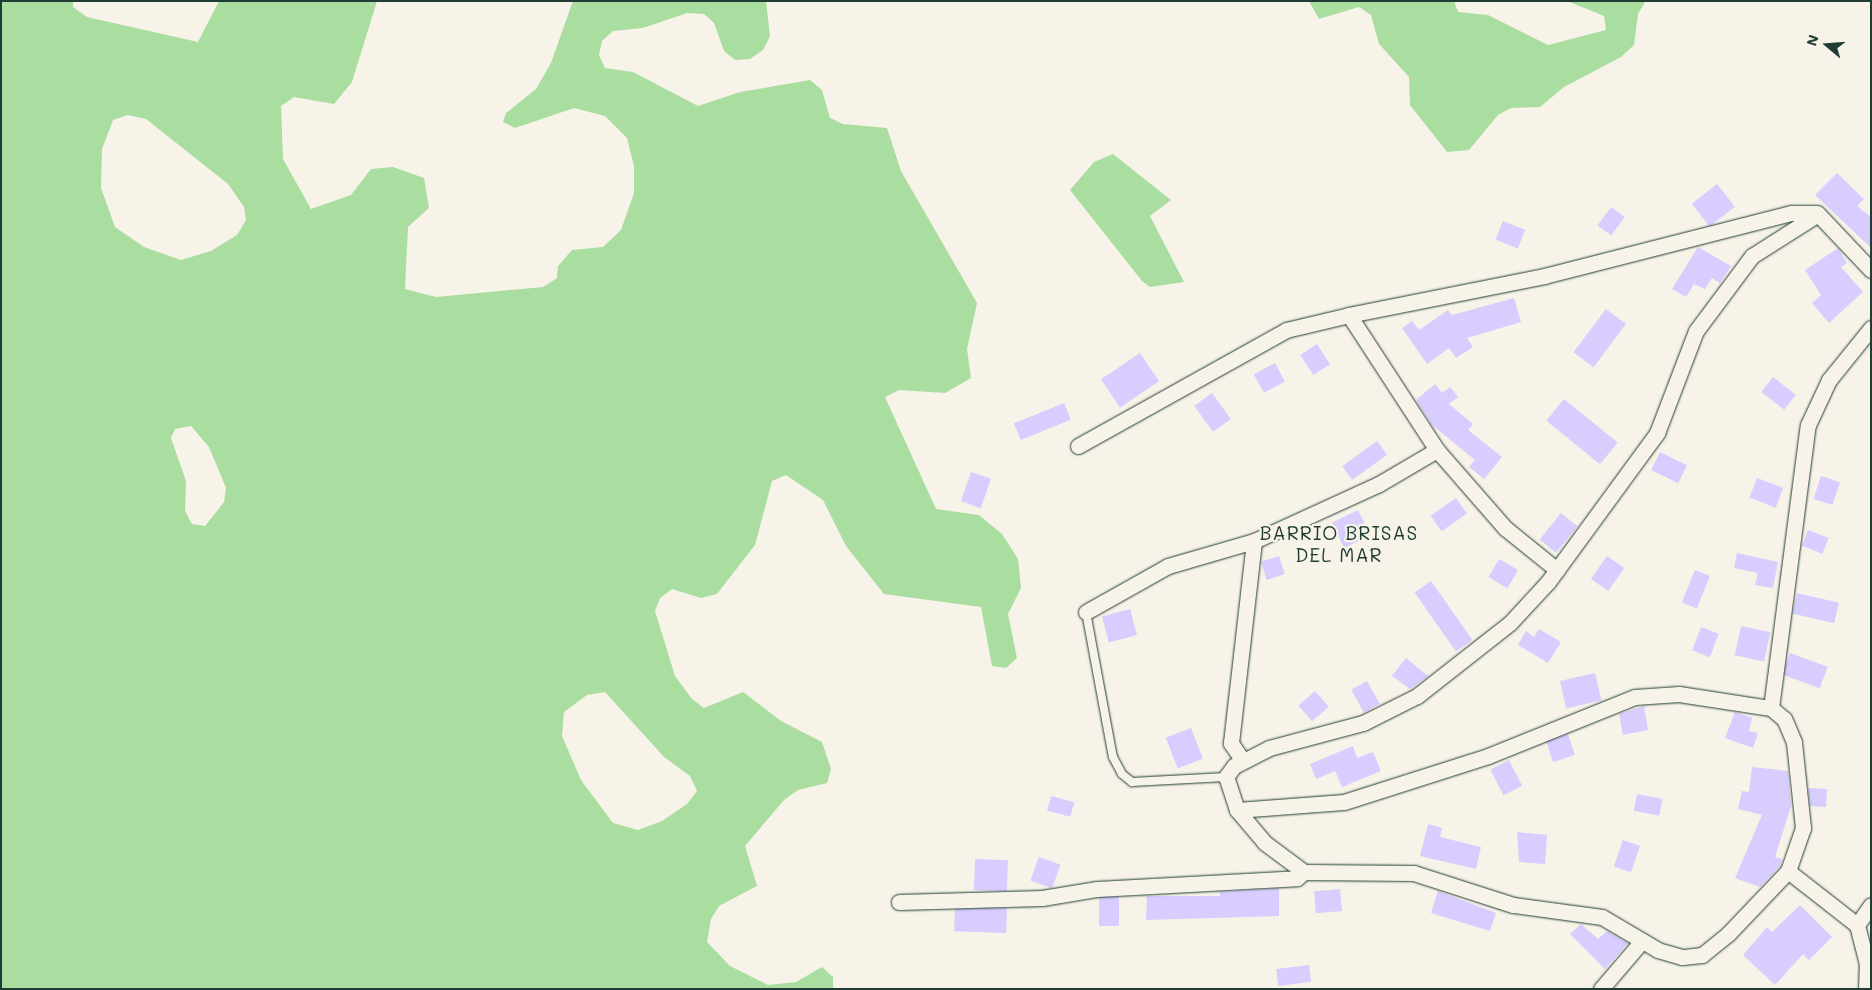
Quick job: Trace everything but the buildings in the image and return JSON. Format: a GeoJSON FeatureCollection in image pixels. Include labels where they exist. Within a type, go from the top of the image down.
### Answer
{"type":"FeatureCollection","features":[{"type":"Feature","properties":{"kind":"street"},"geometry":{"type":"LineString","coordinates":[[1078,446],[1286,330],[1349,315],[1544,276],[1792,213],[1818,214],[1871,270]]}},
{"type":"Feature","properties":{"kind":"street"},"geometry":{"type":"LineString","coordinates":[[1237,810],[1344,802],[1488,756],[1635,697],[1679,694],[1771,708],[1784,719],[1794,742],[1802,818],[1788,871],[1728,934],[1702,954],[1682,957],[1642,941],[1602,917],[1514,905],[1414,873],[1304,872],[1265,843],[1237,810],[1226,778],[1242,761],[1269,748],[1363,723],[1416,696],[1510,623],[1557,570],[1657,433],[1696,331],[1727,286],[1752,256],[1818,214]]}},
{"type":"Feature","properties":{"kind":"street"},"geometry":{"type":"LineString","coordinates":[[1349,315],[1437,450],[1505,528],[1557,570]]}},
{"type":"Feature","properties":{"kind":"street"},"geometry":{"type":"LineString","coordinates":[[1771,708],[1808,425],[1829,380],[1871,328]]}},
{"type":"Feature","properties":{"kind":"street"},"geometry":{"type":"LineString","coordinates":[[1086,612],[1168,566],[1254,541],[1379,484],[1437,450]]}},
{"type":"Feature","properties":{"kind":"street"},"geometry":{"type":"LineString","coordinates":[[1242,761],[1231,743],[1254,541]]}},
{"type":"Feature","properties":{"kind":"street"},"geometry":{"type":"LineString","coordinates":[[1788,871],[1857,926],[1867,964],[1866,989]]}},
{"type":"Feature","properties":{"kind":"street"},"geometry":{"type":"LineString","coordinates":[[899,902],[1042,898],[1097,889],[1297,878],[1304,872]]}},
{"type":"Feature","properties":{"kind":"street"},"geometry":{"type":"LineString","coordinates":[[1857,926],[1871,905]]}},
{"type":"Feature","properties":{"kind":"street"},"geometry":{"type":"LineString","coordinates":[[1601,989],[1642,941]]}},
{"type":"Feature","properties":{"kind":"lane"},"geometry":{"type":"LineString","coordinates":[[1086,612],[1113,757],[1122,774],[1132,782],[1226,778]]}},
{"type":"Feature","properties":{"kind":"green space"},"geometry":{"type":"Polygon","coordinates":[[[1,1],[73,1],[73,7],[87,17],[198,42],[219,1],[377,1],[352,82],[334,104],[294,97],[281,106],[283,159],[311,209],[351,195],[371,169],[393,167],[424,178],[429,208],[408,227],[405,289],[436,297],[543,287],[557,278],[558,266],[572,250],[603,247],[621,230],[634,193],[634,166],[627,138],[605,116],[574,108],[515,128],[503,122],[506,113],[536,89],[551,63],[573,1],[766,1],[770,36],[763,50],[750,59],[735,60],[724,51],[714,23],[704,14],[687,13],[643,28],[613,31],[602,41],[599,55],[605,68],[633,72],[698,106],[740,92],[810,80],[822,90],[830,118],[843,124],[887,128],[901,171],[977,303],[967,349],[971,378],[945,393],[899,390],[885,397],[936,509],[979,515],[1002,534],[1018,559],[1021,588],[1008,614],[1017,658],[1006,668],[992,666],[981,607],[884,594],[846,546],[823,500],[786,475],[772,481],[755,545],[717,594],[701,598],[672,589],[660,598],[655,611],[675,676],[692,699],[704,708],[743,692],[781,721],[822,742],[831,769],[827,783],[798,790],[784,800],[745,846],[757,886],[719,906],[711,919],[707,942],[730,966],[768,985],[796,982],[822,967],[833,977],[833,989],[1,989],[1,1]],[[128,115],[113,120],[102,149],[101,188],[115,227],[144,247],[181,260],[211,251],[237,235],[246,220],[244,207],[228,184],[146,119],[128,115]],[[191,426],[175,429],[171,438],[186,481],[185,511],[192,524],[205,526],[224,502],[226,488],[209,447],[191,426]],[[605,692],[587,695],[564,712],[562,736],[581,780],[613,823],[638,830],[662,821],[687,804],[697,791],[690,776],[664,757],[605,692]]]}},
{"type":"Feature","properties":{"kind":"green space"},"geometry":{"type":"Polygon","coordinates":[[[1309,1],[1454,1],[1458,12],[1488,15],[1548,45],[1606,30],[1604,16],[1567,1],[1645,2],[1638,14],[1634,45],[1621,57],[1564,87],[1540,107],[1511,108],[1498,115],[1469,150],[1447,152],[1410,105],[1409,77],[1379,44],[1371,15],[1359,7],[1319,19],[1309,1]]]}},
{"type":"Feature","properties":{"kind":"green space"},"geometry":{"type":"Polygon","coordinates":[[[1113,154],[1171,200],[1150,216],[1184,282],[1150,287],[1142,281],[1070,190],[1094,162],[1113,154]]]}},
{"type":"Feature","properties":{"kind":"district","name":"BARRIO BRISAS DEL MAR"},"geometry":{"type":"Point","coordinates":[1339,544]}}]}
